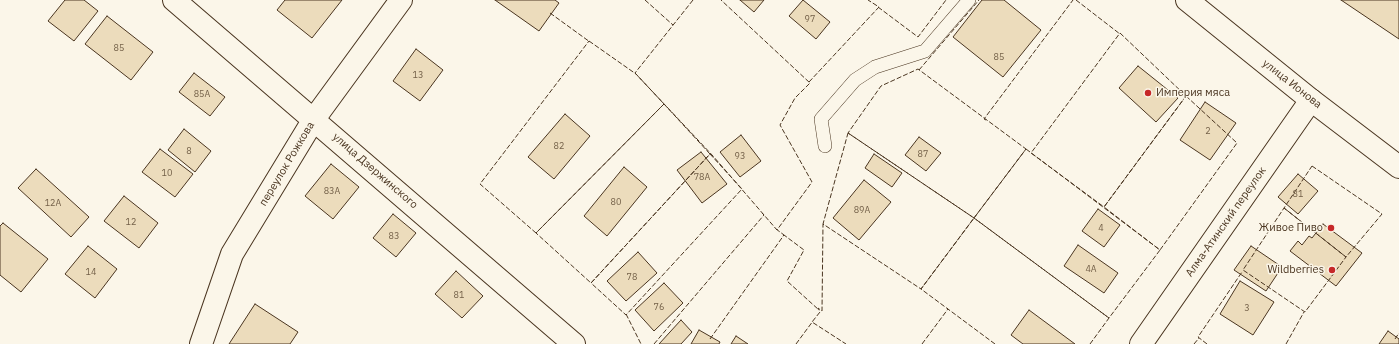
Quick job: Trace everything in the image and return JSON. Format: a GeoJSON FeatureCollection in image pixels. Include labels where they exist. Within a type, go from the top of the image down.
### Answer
{"type":"FeatureCollection","features":[{"type":"Feature","properties":{"kind":"street","name":"улица Дзержинского"},"geometry":{"type":"LineString","coordinates":[[174,0],[574,344]]}},
{"type":"Feature","properties":{"kind":"street","name":"переулок Рожкова"},"geometry":{"type":"LineString","coordinates":[[201,344],[232,254],[314,119],[401,0]]}},
{"type":"Feature","properties":{"kind":"street","name":"улица Ионова"},"geometry":{"type":"LineString","coordinates":[[1187,0],[1311,100],[1396,160]]}},
{"type":"Feature","properties":{"kind":"street","name":"Алма-Атинский переулок"},"geometry":{"type":"LineString","coordinates":[[1141,344],[1311,100]]}},
{"type":"Feature","properties":{"kind":"lane"},"geometry":{"type":"LineString","coordinates":[[825,146],[821,119],[855,80],[875,67],[925,51],[969,0]]}},
{"type":"Feature","properties":{"kind":"building"},"geometry":{"type":"Polygon","coordinates":[[[65,0],[84,0],[98,11],[74,41],[48,21],[65,0]]]}},
{"type":"Feature","properties":{"kind":"building"},"geometry":{"type":"Polygon","coordinates":[[[285,0],[342,0],[312,38],[277,10],[285,0]]]}},
{"type":"Feature","properties":{"kind":"building"},"geometry":{"type":"Polygon","coordinates":[[[495,0],[555,0],[559,3],[539,31],[495,0]]]}},
{"type":"Feature","properties":{"kind":"building"},"geometry":{"type":"Polygon","coordinates":[[[740,0],[764,0],[754,12],[740,0]]]}},
{"type":"Feature","properties":{"kind":"building"},"geometry":{"type":"Polygon","coordinates":[[[803,0],[830,22],[816,39],[789,16],[803,0]]]}},
{"type":"Feature","properties":{"kind":"building"},"geometry":{"type":"Polygon","coordinates":[[[982,0],[1004,0],[1041,30],[1003,77],[953,37],[982,0]]]}},
{"type":"Feature","properties":{"kind":"building"},"geometry":{"type":"Polygon","coordinates":[[[1341,0],[1399,0],[1399,39],[1341,0]]]}},
{"type":"Feature","properties":{"kind":"building"},"geometry":{"type":"Polygon","coordinates":[[[107,16],[153,52],[131,80],[85,44],[107,16]]]}},
{"type":"Feature","properties":{"kind":"building"},"geometry":{"type":"Polygon","coordinates":[[[416,49],[443,70],[420,101],[393,81],[416,49]]]}},
{"type":"Feature","properties":{"kind":"building","name":"Империя мяса"},"geometry":{"type":"Polygon","coordinates":[[[1138,66],[1178,98],[1156,122],[1119,88],[1138,66]]]}},
{"type":"Feature","properties":{"kind":"building"},"geometry":{"type":"Polygon","coordinates":[[[194,73],[225,97],[210,116],[179,92],[194,73]]]}},
{"type":"Feature","properties":{"kind":"building"},"geometry":{"type":"Polygon","coordinates":[[[1205,102],[1236,123],[1210,160],[1180,140],[1205,102]]]}},
{"type":"Feature","properties":{"kind":"building"},"geometry":{"type":"Polygon","coordinates":[[[565,114],[590,136],[554,179],[528,157],[565,114]]]}},
{"type":"Feature","properties":{"kind":"building"},"geometry":{"type":"Polygon","coordinates":[[[184,129],[211,151],[195,172],[168,150],[184,129]]]}},
{"type":"Feature","properties":{"kind":"building"},"geometry":{"type":"Polygon","coordinates":[[[741,135],[761,161],[740,177],[720,152],[741,135]]]}},
{"type":"Feature","properties":{"kind":"building"},"geometry":{"type":"Polygon","coordinates":[[[919,137],[941,153],[926,171],[905,155],[919,137]]]}},
{"type":"Feature","properties":{"kind":"building"},"geometry":{"type":"Polygon","coordinates":[[[160,149],[193,174],[175,197],[142,172],[160,149]]]}},
{"type":"Feature","properties":{"kind":"building"},"geometry":{"type":"Polygon","coordinates":[[[701,152],[727,184],[702,203],[677,170],[701,152]]]}},
{"type":"Feature","properties":{"kind":"building"},"geometry":{"type":"Polygon","coordinates":[[[874,154],[902,173],[892,187],[865,168],[874,154]]]}},
{"type":"Feature","properties":{"kind":"building"},"geometry":{"type":"Polygon","coordinates":[[[331,164],[359,187],[333,219],[305,196],[331,164]]]}},
{"type":"Feature","properties":{"kind":"building"},"geometry":{"type":"Polygon","coordinates":[[[624,167],[647,187],[607,236],[584,216],[624,167]]]}},
{"type":"Feature","properties":{"kind":"building"},"geometry":{"type":"Polygon","coordinates":[[[36,169],[89,217],[71,237],[18,188],[36,169]]]}},
{"type":"Feature","properties":{"kind":"building"},"geometry":{"type":"Polygon","coordinates":[[[1298,174],[1318,191],[1298,214],[1278,197],[1298,174]]]}},
{"type":"Feature","properties":{"kind":"building"},"geometry":{"type":"Polygon","coordinates":[[[864,180],[891,202],[859,240],[833,218],[864,180]]]}},
{"type":"Feature","properties":{"kind":"building"},"geometry":{"type":"Polygon","coordinates":[[[124,196],[158,223],[139,248],[104,221],[124,196]]]}},
{"type":"Feature","properties":{"kind":"building"},"geometry":{"type":"Polygon","coordinates":[[[1098,209],[1120,225],[1104,247],[1082,231],[1098,209]]]}},
{"type":"Feature","properties":{"kind":"building"},"geometry":{"type":"Polygon","coordinates":[[[393,214],[416,233],[396,257],[373,238],[393,214]]]}},
{"type":"Feature","properties":{"kind":"building"},"geometry":{"type":"Polygon","coordinates":[[[3,223],[48,259],[21,292],[0,275],[0,226],[3,223]]]}},
{"type":"Feature","properties":{"kind":"building","name":"Wildberries"},"geometry":{"type":"Polygon","coordinates":[[[1323,224],[1362,253],[1336,286],[1290,251],[1298,241],[1302,245],[1309,236],[1312,238],[1323,224]]]}},
{"type":"Feature","properties":{"kind":"building"},"geometry":{"type":"Polygon","coordinates":[[[1078,245],[1118,273],[1104,293],[1064,266],[1078,245]]]}},
{"type":"Feature","properties":{"kind":"building"},"geometry":{"type":"Polygon","coordinates":[[[88,246],[117,269],[95,298],[65,274],[88,246]]]}},
{"type":"Feature","properties":{"kind":"building"},"geometry":{"type":"Polygon","coordinates":[[[1251,246],[1282,267],[1266,291],[1234,270],[1251,246]]]}},
{"type":"Feature","properties":{"kind":"building"},"geometry":{"type":"Polygon","coordinates":[[[638,252],[657,273],[626,301],[607,281],[638,252]]]}},
{"type":"Feature","properties":{"kind":"building"},"geometry":{"type":"Polygon","coordinates":[[[456,271],[483,296],[462,318],[435,294],[456,271]]]}},
{"type":"Feature","properties":{"kind":"building"},"geometry":{"type":"Polygon","coordinates":[[[1240,281],[1274,302],[1253,335],[1220,314],[1240,281]]]}},
{"type":"Feature","properties":{"kind":"building"},"geometry":{"type":"Polygon","coordinates":[[[664,283],[683,303],[654,331],[635,310],[664,283]]]}},
{"type":"Feature","properties":{"kind":"building"},"geometry":{"type":"Polygon","coordinates":[[[255,304],[298,332],[290,344],[229,344],[255,304]]]}},
{"type":"Feature","properties":{"kind":"building"},"geometry":{"type":"Polygon","coordinates":[[[1029,310],[1075,344],[1023,344],[1011,335],[1029,310]]]}},
{"type":"Feature","properties":{"kind":"building"},"geometry":{"type":"Polygon","coordinates":[[[681,320],[692,332],[681,344],[659,344],[681,320]]]}},
{"type":"Feature","properties":{"kind":"building"},"geometry":{"type":"Polygon","coordinates":[[[699,330],[720,342],[719,344],[691,344],[699,330]]]}},
{"type":"Feature","properties":{"kind":"building"},"geometry":{"type":"Polygon","coordinates":[[[1388,331],[1399,339],[1399,344],[1379,344],[1388,331]]]}},
{"type":"Feature","properties":{"kind":"building"},"geometry":{"type":"Polygon","coordinates":[[[736,336],[748,344],[731,344],[736,336]]]}},
{"type":"Feature","properties":{"kind":"fence"},"geometry":{"type":"LineString","coordinates":[[645,0],[673,25]]}},
{"type":"Feature","properties":{"kind":"fence"},"geometry":{"type":"LineString","coordinates":[[693,0],[635,73],[713,156],[777,230],[812,182],[780,125],[795,98],[810,83],[721,0]]}},
{"type":"Feature","properties":{"kind":"fence"},"geometry":{"type":"LineString","coordinates":[[809,82],[879,7],[868,0]]}},
{"type":"Feature","properties":{"kind":"fence"},"geometry":{"type":"LineString","coordinates":[[878,7],[918,37],[946,0]]}},
{"type":"Feature","properties":{"kind":"fence"},"geometry":{"type":"LineString","coordinates":[[919,70],[979,0]]}},
{"type":"Feature","properties":{"kind":"fence"},"geometry":{"type":"LineString","coordinates":[[986,120],[984,119],[1073,0]]}},
{"type":"Feature","properties":{"kind":"fence"},"geometry":{"type":"LineString","coordinates":[[1076,0],[1120,34]]}},
{"type":"Feature","properties":{"kind":"fence"},"geometry":{"type":"LineString","coordinates":[[550,13],[590,42]]}},
{"type":"Feature","properties":{"kind":"fence"},"geometry":{"type":"LineString","coordinates":[[1120,33],[1186,96],[1104,207],[1031,153],[1120,33]]}},
{"type":"Feature","properties":{"kind":"fence"},"geometry":{"type":"LineString","coordinates":[[589,41],[636,74],[664,104],[536,233],[480,184],[589,41]]}},
{"type":"Feature","properties":{"kind":"fence"},"geometry":{"type":"LineString","coordinates":[[995,344],[921,289],[974,218],[1026,149],[918,69],[881,86],[848,133],[974,218],[1109,318],[1090,344]]}},
{"type":"Feature","properties":{"kind":"fence"},"geometry":{"type":"LineString","coordinates":[[1186,96],[1237,143],[1160,250],[1104,207],[1186,96]]}},
{"type":"Feature","properties":{"kind":"fence"},"geometry":{"type":"LineString","coordinates":[[664,104],[710,154],[591,283],[536,233],[664,104]]}},
{"type":"Feature","properties":{"kind":"fence"},"geometry":{"type":"LineString","coordinates":[[848,133],[974,218],[921,289],[823,224],[848,133]]}},
{"type":"Feature","properties":{"kind":"fence"},"geometry":{"type":"LineString","coordinates":[[1026,149],[1160,250],[1109,318],[974,218],[1026,149]]}},
{"type":"Feature","properties":{"kind":"fence"},"geometry":{"type":"LineString","coordinates":[[710,154],[742,189],[626,315],[591,283],[710,154]]}},
{"type":"Feature","properties":{"kind":"fence"},"geometry":{"type":"LineString","coordinates":[[1312,166],[1382,214],[1346,257],[1284,208],[1312,166]]}},
{"type":"Feature","properties":{"kind":"fence"},"geometry":{"type":"LineString","coordinates":[[1284,208],[1346,257],[1305,312],[1243,270],[1284,208]]}},
{"type":"Feature","properties":{"kind":"fence"},"geometry":{"type":"LineString","coordinates":[[654,344],[764,215],[762,213]]}},
{"type":"Feature","properties":{"kind":"fence"},"geometry":{"type":"LineString","coordinates":[[824,225],[823,224],[822,311],[818,308],[820,312],[812,322],[846,344]]}},
{"type":"Feature","properties":{"kind":"fence"},"geometry":{"type":"LineString","coordinates":[[710,339],[784,235],[776,229]]}},
{"type":"Feature","properties":{"kind":"fence"},"geometry":{"type":"LineString","coordinates":[[783,236],[784,235],[804,250],[787,281],[819,310]]}},
{"type":"Feature","properties":{"kind":"fence"},"geometry":{"type":"LineString","coordinates":[[1207,344],[1198,337],[1242,272]]}},
{"type":"Feature","properties":{"kind":"fence"},"geometry":{"type":"LineString","coordinates":[[922,344],[948,309],[947,308]]}},
{"type":"Feature","properties":{"kind":"fence"},"geometry":{"type":"LineString","coordinates":[[1286,344],[1304,312]]}},
{"type":"Feature","properties":{"kind":"fence"},"geometry":{"type":"LineString","coordinates":[[626,314],[641,344]]}},
{"type":"Feature","properties":{"kind":"fence"},"geometry":{"type":"LineString","coordinates":[[796,344],[813,321]]}},
{"type":"Feature","properties":{"kind":"fence"},"geometry":{"type":"LineString","coordinates":[[1395,339],[1399,333]]}},
{"type":"Feature","properties":{"kind":"fence"},"geometry":{"type":"LineString","coordinates":[[1194,344],[1199,338]]}},
{"type":"Feature","properties":{"kind":"place","name":"Империя мяса"},"geometry":{"type":"Point","coordinates":[1148,93]}},
{"type":"Feature","properties":{"kind":"place","name":"Живое Пиво"},"geometry":{"type":"Point","coordinates":[1331,228]}},
{"type":"Feature","properties":{"kind":"place","name":"Wildberries"},"geometry":{"type":"Point","coordinates":[1332,270]}}]}
